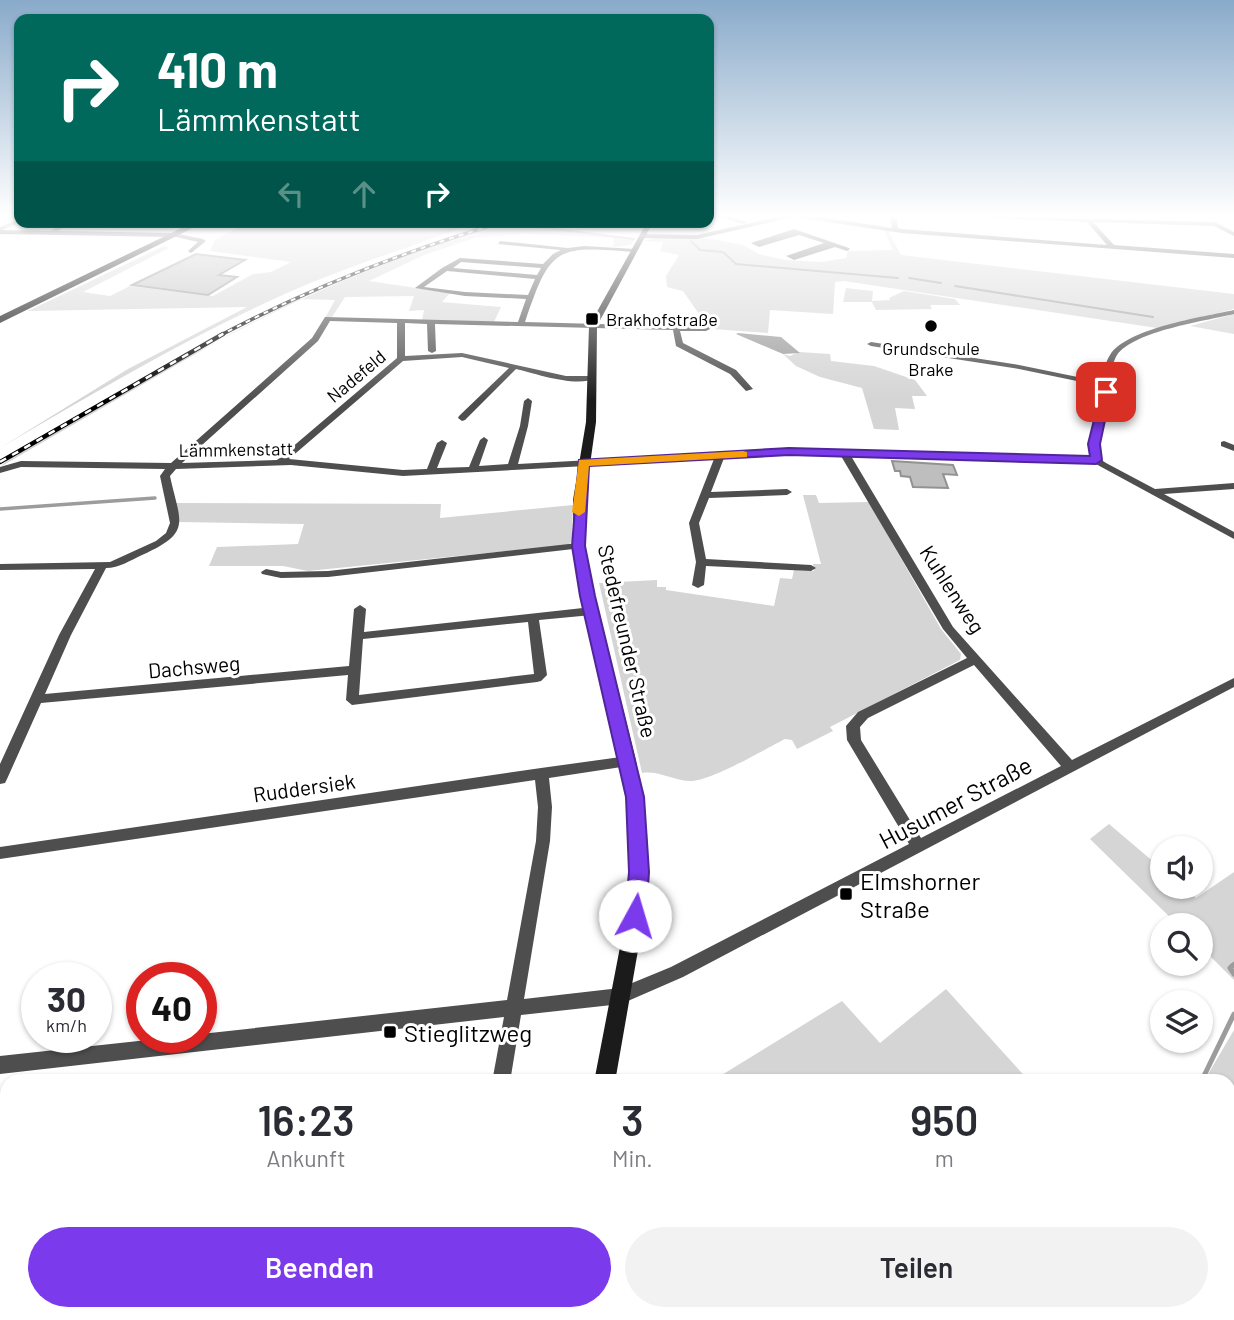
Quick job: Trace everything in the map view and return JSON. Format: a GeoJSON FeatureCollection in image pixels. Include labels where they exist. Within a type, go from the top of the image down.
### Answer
{"type":"FeatureCollection","features":[{"type":"Feature","properties":{"kind":"main road"},"geometry":{"type":"LineString","coordinates":[[0,320],[89,277]]}},
{"type":"Feature","properties":{"kind":"street"},"geometry":{"type":"LineString","coordinates":[[434,277],[418,288],[478,295],[530,297]]}},
{"type":"Feature","properties":{"kind":"street"},"geometry":{"type":"LineString","coordinates":[[521,324],[537,277],[532,277]]}},
{"type":"Feature","properties":{"kind":"street","name":"Stedefreunder Straße"},"geometry":{"type":"LineString","coordinates":[[605,1074],[613,998],[635,916],[639,872],[636,805],[621,762],[573,547],[583,463],[592,422],[593,326],[619,277]]}},
{"type":"Feature","properties":{"kind":"street"},"geometry":{"type":"LineString","coordinates":[[1234,312],[1133,340],[1112,357],[1094,444],[1096,460],[1234,536]]}},
{"type":"Feature","properties":{"kind":"street"},"geometry":{"type":"LineString","coordinates":[[0,568],[107,566],[167,538],[175,523],[165,477],[315,339],[328,319],[706,330]]}},
{"type":"Feature","properties":{"kind":"street"},"geometry":{"type":"LineString","coordinates":[[401,321],[401,359]]}},
{"type":"Feature","properties":{"kind":"street"},"geometry":{"type":"LineString","coordinates":[[431,322],[432,351]]}},
{"type":"Feature","properties":{"kind":"street"},"geometry":{"type":"LineString","coordinates":[[676,329],[679,344],[733,372],[749,389]]}},
{"type":"Feature","properties":{"kind":"street"},"geometry":{"type":"LineString","coordinates":[[871,344],[965,358],[1106,385]]}},
{"type":"Feature","properties":{"kind":"street","name":"Nadefeld"},"geometry":{"type":"LineString","coordinates":[[280,462],[401,359],[462,355],[566,378],[592,378]]}},
{"type":"Feature","properties":{"kind":"street"},"geometry":{"type":"LineString","coordinates":[[462,418],[514,367]]}},
{"type":"Feature","properties":{"kind":"street"},"geometry":{"type":"LineString","coordinates":[[512,467],[529,407],[528,401]]}},
{"type":"Feature","properties":{"kind":"street"},"geometry":{"type":"LineString","coordinates":[[473,469],[484,440]]}},
{"type":"Feature","properties":{"kind":"street"},"geometry":{"type":"LineString","coordinates":[[431,472],[442,443]]}},
{"type":"Feature","properties":{"kind":"street","name":"Lämmkenstatt"},"geometry":{"type":"LineString","coordinates":[[0,470],[21,464],[174,466],[280,462],[396,472],[431,472],[789,452],[1096,460]]}},
{"type":"Feature","properties":{"kind":"street","name":"Kuhlenweg"},"geometry":{"type":"LineString","coordinates":[[844,453],[949,629],[1070,767]]}},
{"type":"Feature","properties":{"kind":"street"},"geometry":{"type":"LineString","coordinates":[[698,585],[701,562],[694,523],[720,456]]}},
{"type":"Feature","properties":{"kind":"street"},"geometry":{"type":"LineString","coordinates":[[1154,492],[1234,486]]}},
{"type":"Feature","properties":{"kind":"street"},"geometry":{"type":"LineString","coordinates":[[705,495],[787,492]]}},
{"type":"Feature","properties":{"kind":"street"},"geometry":{"type":"LineString","coordinates":[[267,572],[281,575],[328,573],[573,547]]}},
{"type":"Feature","properties":{"kind":"street"},"geometry":{"type":"LineString","coordinates":[[701,562],[811,568]]}},
{"type":"Feature","properties":{"kind":"street"},"geometry":{"type":"LineString","coordinates":[[0,779],[65,635],[107,566]]}},
{"type":"Feature","properties":{"kind":"street"},"geometry":{"type":"LineString","coordinates":[[360,609],[352,700],[537,678],[541,675],[533,617]]}},
{"type":"Feature","properties":{"kind":"street"},"geometry":{"type":"LineString","coordinates":[[358,636],[587,612]]}},
{"type":"Feature","properties":{"kind":"street"},"geometry":{"type":"LineString","coordinates":[[918,847],[854,740],[853,726],[863,715],[975,659]]}},
{"type":"Feature","properties":{"kind":"street","name":"Dachsweg"},"geometry":{"type":"LineString","coordinates":[[37,699],[355,670]]}},
{"type":"Feature","properties":{"kind":"street","name":"Husumer Straße"},"geometry":{"type":"LineString","coordinates":[[613,998],[677,972],[1234,682]]}},
{"type":"Feature","properties":{"kind":"street","name":"Ruddersiek"},"geometry":{"type":"LineString","coordinates":[[0,853],[621,762]]}},
{"type":"Feature","properties":{"kind":"street"},"geometry":{"type":"LineString","coordinates":[[503,1074],[543,841],[545,807],[541,774]]}},
{"type":"Feature","properties":{"kind":"street"},"geometry":{"type":"LineString","coordinates":[[0,1065],[613,998]]}},
{"type":"Feature","properties":{"kind":"shaded area"},"geometry":{"type":"Polygon","coordinates":[[[100,277],[113,277],[83,292],[110,296],[130,286],[213,296],[248,277],[326,277],[214,328],[0,448],[128,369],[247,307],[28,311],[100,277]]]}},
{"type":"Feature","properties":{"kind":"shaded area"},"geometry":{"type":"Polygon","coordinates":[[[354,277],[378,277],[369,281],[450,293],[442,302],[501,307],[494,322],[422,320],[424,310],[409,311],[414,296],[345,297],[332,317],[325,318],[335,300],[302,299],[354,277]]]}},
{"type":"Feature","properties":{"kind":"shaded area"},"geometry":{"type":"Polygon","coordinates":[[[666,277],[1085,277],[1234,294],[1234,309],[1157,328],[844,281],[835,282],[833,314],[770,310],[768,333],[713,329],[683,291],[667,287],[666,277]]]}},
{"type":"Feature","properties":{"kind":"shaded area"},"geometry":{"type":"Polygon","coordinates":[[[846,288],[873,291],[872,301],[890,300],[889,298],[904,291],[955,299],[960,305],[930,305],[932,309],[876,310],[872,302],[843,302],[846,288]]]}},
{"type":"Feature","properties":{"kind":"shaded area"},"geometry":{"type":"Polygon","coordinates":[[[298,299],[302,299],[285,307],[220,340],[298,299]]]}},
{"type":"Feature","properties":{"kind":"shaded area"},"geometry":{"type":"Polygon","coordinates":[[[1234,314],[1234,334],[1190,326],[1234,314]]]}},
{"type":"Feature","properties":{"kind":"shaded area"},"geometry":{"type":"Polygon","coordinates":[[[736,334],[781,337],[800,353],[783,354],[736,334]]]}},
{"type":"Feature","properties":{"kind":"shaded area"},"geometry":{"type":"Polygon","coordinates":[[[220,340],[0,467],[26,448],[220,340]]]}},
{"type":"Feature","properties":{"kind":"shaded area"},"geometry":{"type":"Polygon","coordinates":[[[799,352],[830,354],[831,361],[874,366],[915,380],[927,396],[912,396],[915,409],[895,408],[899,430],[874,429],[862,388],[820,377],[796,366],[783,354],[790,356],[799,352]]]}},
{"type":"Feature","properties":{"kind":"shaded area"},"geometry":{"type":"Polygon","coordinates":[[[803,495],[816,495],[819,503],[869,502],[941,629],[961,654],[960,660],[830,727],[833,731],[797,749],[792,740],[785,739],[700,780],[642,773],[599,583],[657,580],[657,587],[666,587],[666,590],[774,606],[780,578],[792,579],[794,570],[814,571],[813,564],[821,564],[803,495]]]}},
{"type":"Feature","properties":{"kind":"shaded area"},"geometry":{"type":"Polygon","coordinates":[[[175,503],[441,504],[440,518],[573,505],[572,541],[568,545],[308,571],[283,566],[209,566],[217,547],[298,544],[304,524],[178,522],[175,503]]]}},
{"type":"Feature","properties":{"kind":"shaded area"},"geometry":{"type":"Polygon","coordinates":[[[1109,824],[1150,859],[1150,898],[1090,839],[1109,824]]]}},
{"type":"Feature","properties":{"kind":"shaded area"},"geometry":{"type":"Polygon","coordinates":[[[1234,872],[1234,980],[1213,959],[1213,913],[1166,913],[1151,899],[1213,899],[1213,886],[1234,872]]]}},
{"type":"Feature","properties":{"kind":"shaded area"},"geometry":{"type":"Polygon","coordinates":[[[946,989],[1023,1074],[723,1074],[842,1001],[880,1043],[946,989]]]}},
{"type":"Feature","properties":{"kind":"shaded area"},"geometry":{"type":"Polygon","coordinates":[[[1234,1030],[1234,1074],[1208,1074],[1234,1030]]]}},
{"type":"Feature","properties":{"kind":"building"},"geometry":{"type":"Polygon","coordinates":[[[149,277],[237,277],[208,295],[132,285],[149,277]]]}},
{"type":"Feature","properties":{"kind":"building"},"geometry":{"type":"Polygon","coordinates":[[[892,461],[953,465],[957,475],[943,474],[948,488],[913,487],[910,477],[901,476],[900,471],[895,471],[892,461]]]}},
{"type":"Feature","properties":{"kind":"waterway"},"geometry":{"type":"LineString","coordinates":[[882,277],[898,278]]}},
{"type":"Feature","properties":{"kind":"waterway"},"geometry":{"type":"LineString","coordinates":[[909,278],[941,283]]}},
{"type":"Feature","properties":{"kind":"waterway"},"geometry":{"type":"LineString","coordinates":[[955,286],[1153,317]]}},
{"type":"Feature","properties":{"kind":"waterway"},"geometry":{"type":"LineString","coordinates":[[0,509],[155,498]]}},
{"type":"Feature","properties":{"kind":"waterway"},"geometry":{"type":"LineString","coordinates":[[1234,964],[1230,968],[1234,974]]}},
{"type":"Feature","properties":{"kind":"waterway"},"geometry":{"type":"LineString","coordinates":[[1205,1074],[1234,1014]]}},
{"type":"Feature","properties":{"kind":"railway"},"geometry":{"type":"LineString","coordinates":[[223,334],[347,277]]}},
{"type":"Feature","properties":{"kind":"railway"},"geometry":{"type":"LineString","coordinates":[[0,462],[223,334]]}},
{"type":"Feature","properties":{"kind":"railway"},"geometry":{"type":"LineString","coordinates":[[219,336],[223,334]]}},
{"type":"Feature","properties":{"kind":"slow traffic"},"geometry":{"type":"LineString","coordinates":[[579,512],[583,463],[743,454]]}},
{"type":"Feature","properties":{"kind":"place","name":"Brakhofstraße"},"geometry":{"type":"Point","coordinates":[592,319]}},
{"type":"Feature","properties":{"kind":"place","name":"Grundschule Brake"},"geometry":{"type":"Point","coordinates":[931,326]}},
{"type":"Feature","properties":{"kind":"place","name":"Elmshorner Straße"},"geometry":{"type":"Point","coordinates":[846,894]}},
{"type":"Feature","properties":{"kind":"place","name":"Stieglitzweg"},"geometry":{"type":"Point","coordinates":[390,1032]}},
{"type":"Feature","properties":{"kind":"route"},"geometry":{"type":"LineString","coordinates":[[635,916],[639,872],[635,797],[587,596],[578,546],[583,463],[789,452],[1096,460],[1094,444],[1106,392]]}}]}
